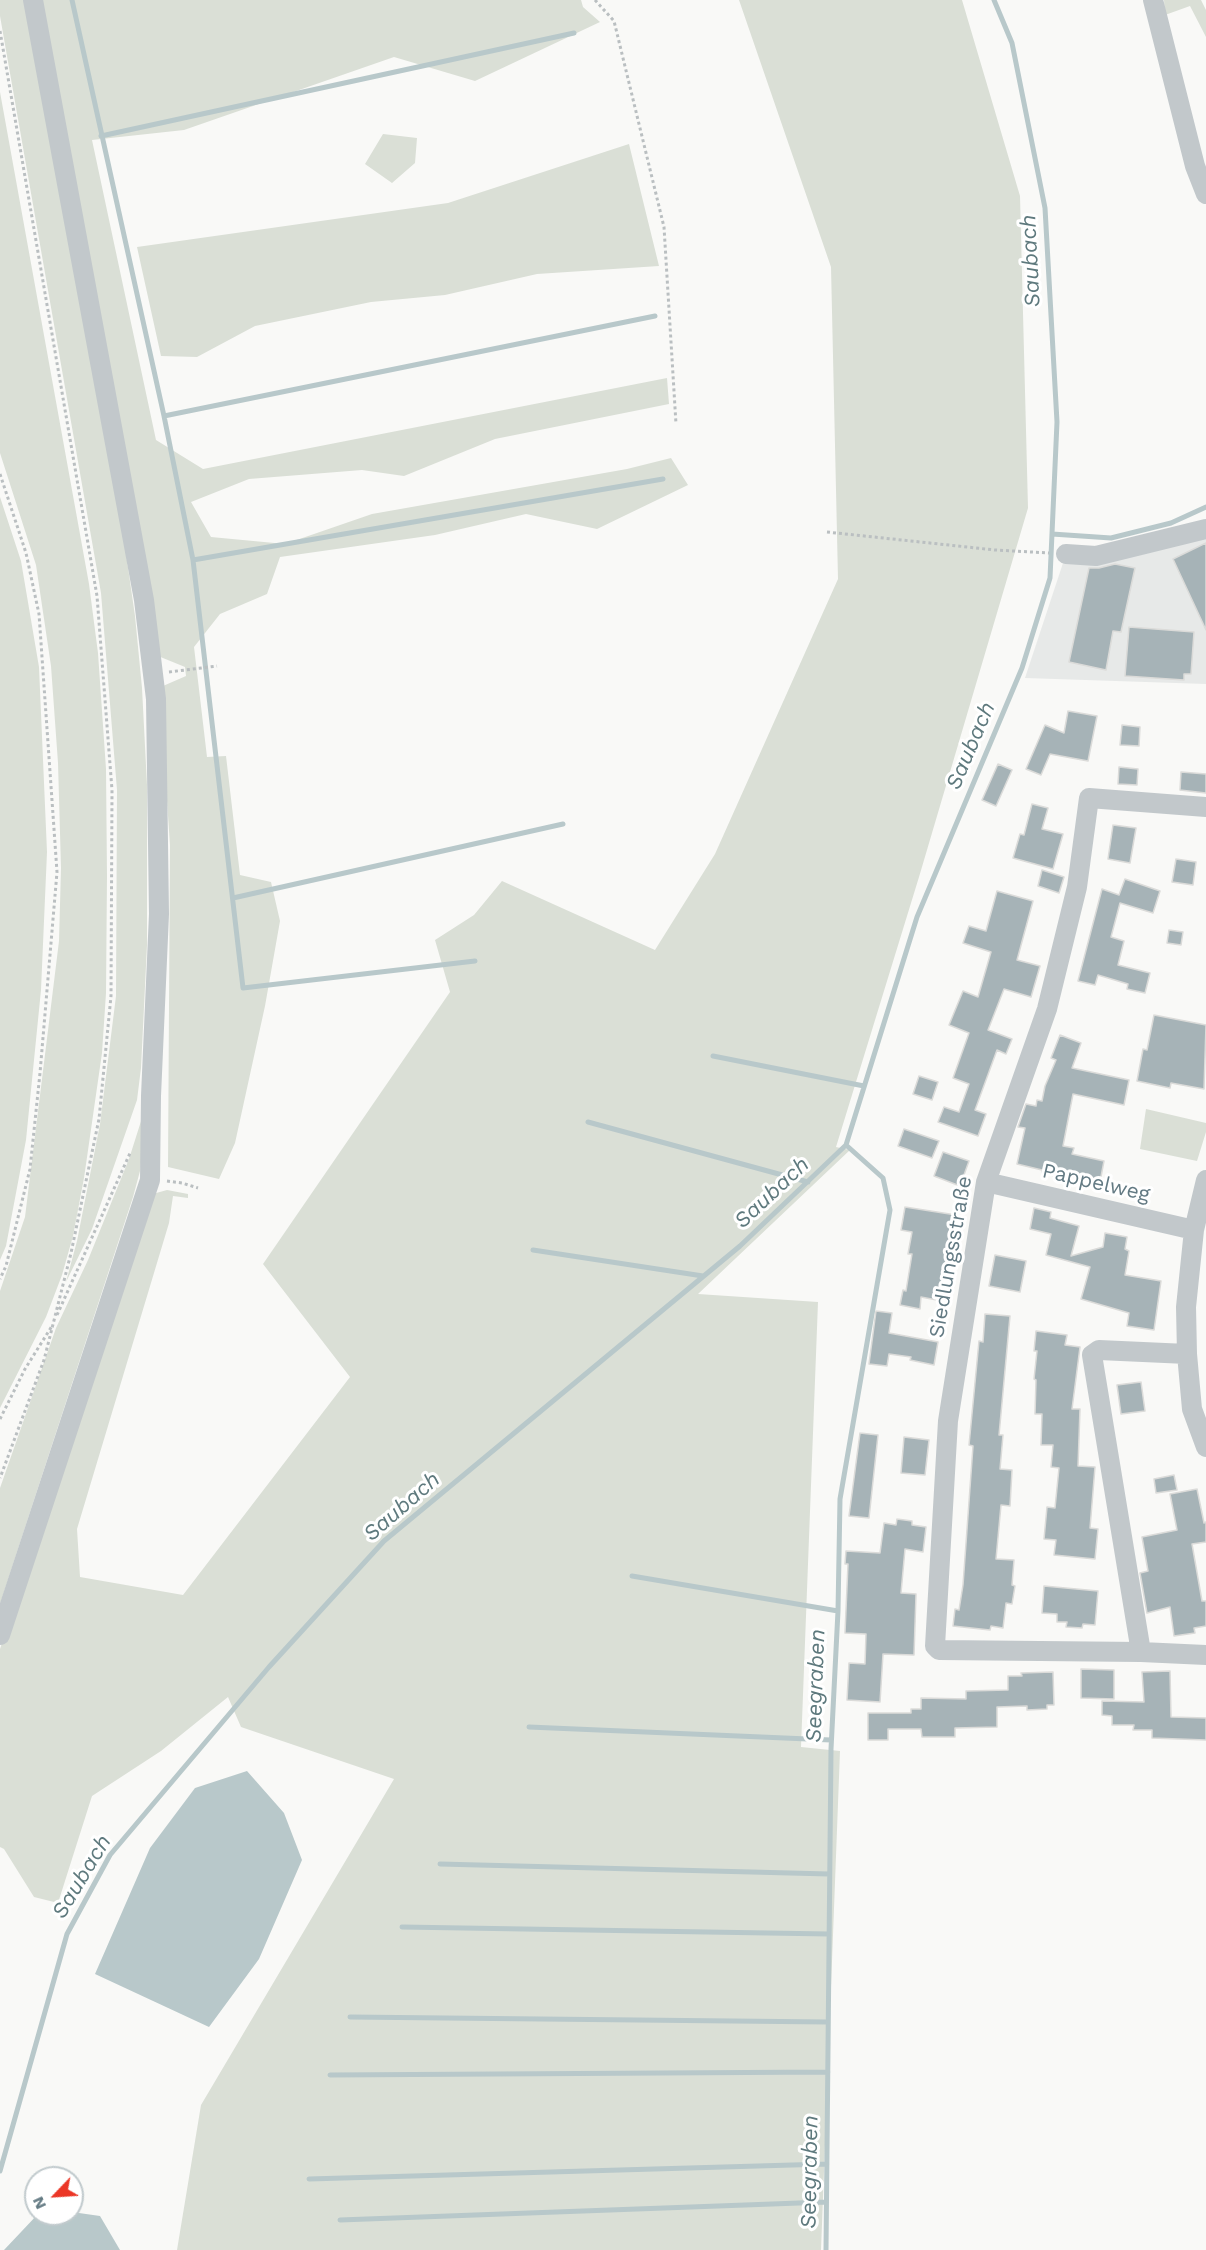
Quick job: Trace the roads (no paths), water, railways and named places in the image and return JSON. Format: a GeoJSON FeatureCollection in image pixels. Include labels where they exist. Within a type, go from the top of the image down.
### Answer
{"type":"FeatureCollection","features":[{"type":"Feature","properties":{"kind":"street"},"geometry":{"type":"LineString","coordinates":[[0,1635],[150,1180],[151,1096],[159,914],[156,699],[144,600],[33,0]]}},
{"type":"Feature","properties":{"kind":"street"},"geometry":{"type":"LineString","coordinates":[[1153,0],[1195,166],[1206,194]]}},
{"type":"Feature","properties":{"kind":"street"},"geometry":{"type":"LineString","coordinates":[[1066,554],[1096,556],[1206,529]]}},
{"type":"Feature","properties":{"kind":"street","name":"Siedlungsstraße"},"geometry":{"type":"LineString","coordinates":[[1206,807],[1089,798],[1077,887],[1047,1009],[986,1182],[948,1421],[935,1646],[939,1650],[1206,1655]]}},
{"type":"Feature","properties":{"kind":"street"},"geometry":{"type":"LineString","coordinates":[[1206,1180],[1194,1230],[1186,1307],[1192,1409],[1206,1447]]}},
{"type":"Feature","properties":{"kind":"street","name":"Pappelweg"},"geometry":{"type":"LineString","coordinates":[[986,1182],[1194,1230]]}},
{"type":"Feature","properties":{"kind":"street"},"geometry":{"type":"LineString","coordinates":[[1141,1652],[1092,1355],[1099,1350],[1187,1354]]}},
{"type":"Feature","properties":{"kind":"waterway"},"geometry":{"type":"LineString","coordinates":[[72,0],[164,416],[193,560],[243,988],[475,961]]}},
{"type":"Feature","properties":{"kind":"waterway","name":"Saubach"},"geometry":{"type":"LineString","coordinates":[[0,2171],[67,1934],[110,1855],[269,1667],[384,1541],[740,1246],[846,1145],[917,917],[1022,668],[1050,578],[1057,422],[1045,208],[1012,43],[994,0]]}},
{"type":"Feature","properties":{"kind":"waterway"},"geometry":{"type":"LineString","coordinates":[[101,136],[574,33]]}},
{"type":"Feature","properties":{"kind":"waterway"},"geometry":{"type":"LineString","coordinates":[[164,416],[655,316]]}},
{"type":"Feature","properties":{"kind":"waterway"},"geometry":{"type":"LineString","coordinates":[[193,560],[663,479]]}},
{"type":"Feature","properties":{"kind":"waterway"},"geometry":{"type":"LineString","coordinates":[[1052,534],[1111,538],[1171,523],[1206,507]]}},
{"type":"Feature","properties":{"kind":"waterway"},"geometry":{"type":"LineString","coordinates":[[233,898],[563,824]]}},
{"type":"Feature","properties":{"kind":"waterway"},"geometry":{"type":"LineString","coordinates":[[713,1056],[864,1086]]}},
{"type":"Feature","properties":{"kind":"waterway"},"geometry":{"type":"LineString","coordinates":[[588,1122],[808,1182]]}},
{"type":"Feature","properties":{"kind":"waterway","name":"Seegraben"},"geometry":{"type":"LineString","coordinates":[[826,2250],[831,1749],[838,1611],[840,1499],[890,1210],[883,1178],[846,1145]]}},
{"type":"Feature","properties":{"kind":"waterway"},"geometry":{"type":"LineString","coordinates":[[533,1250],[703,1276]]}},
{"type":"Feature","properties":{"kind":"waterway"},"geometry":{"type":"LineString","coordinates":[[632,1576],[838,1611]]}},
{"type":"Feature","properties":{"kind":"waterway"},"geometry":{"type":"LineString","coordinates":[[529,1727],[831,1740]]}},
{"type":"Feature","properties":{"kind":"waterway"},"geometry":{"type":"LineString","coordinates":[[440,1864],[829,1874]]}},
{"type":"Feature","properties":{"kind":"waterway"},"geometry":{"type":"LineString","coordinates":[[402,1927],[829,1934]]}},
{"type":"Feature","properties":{"kind":"waterway"},"geometry":{"type":"LineString","coordinates":[[350,2017],[828,2022]]}},
{"type":"Feature","properties":{"kind":"waterway"},"geometry":{"type":"LineString","coordinates":[[330,2075],[828,2072]]}},
{"type":"Feature","properties":{"kind":"waterway"},"geometry":{"type":"LineString","coordinates":[[309,2179],[827,2164]]}},
{"type":"Feature","properties":{"kind":"waterway"},"geometry":{"type":"LineString","coordinates":[[340,2220],[826,2202]]}}]}
